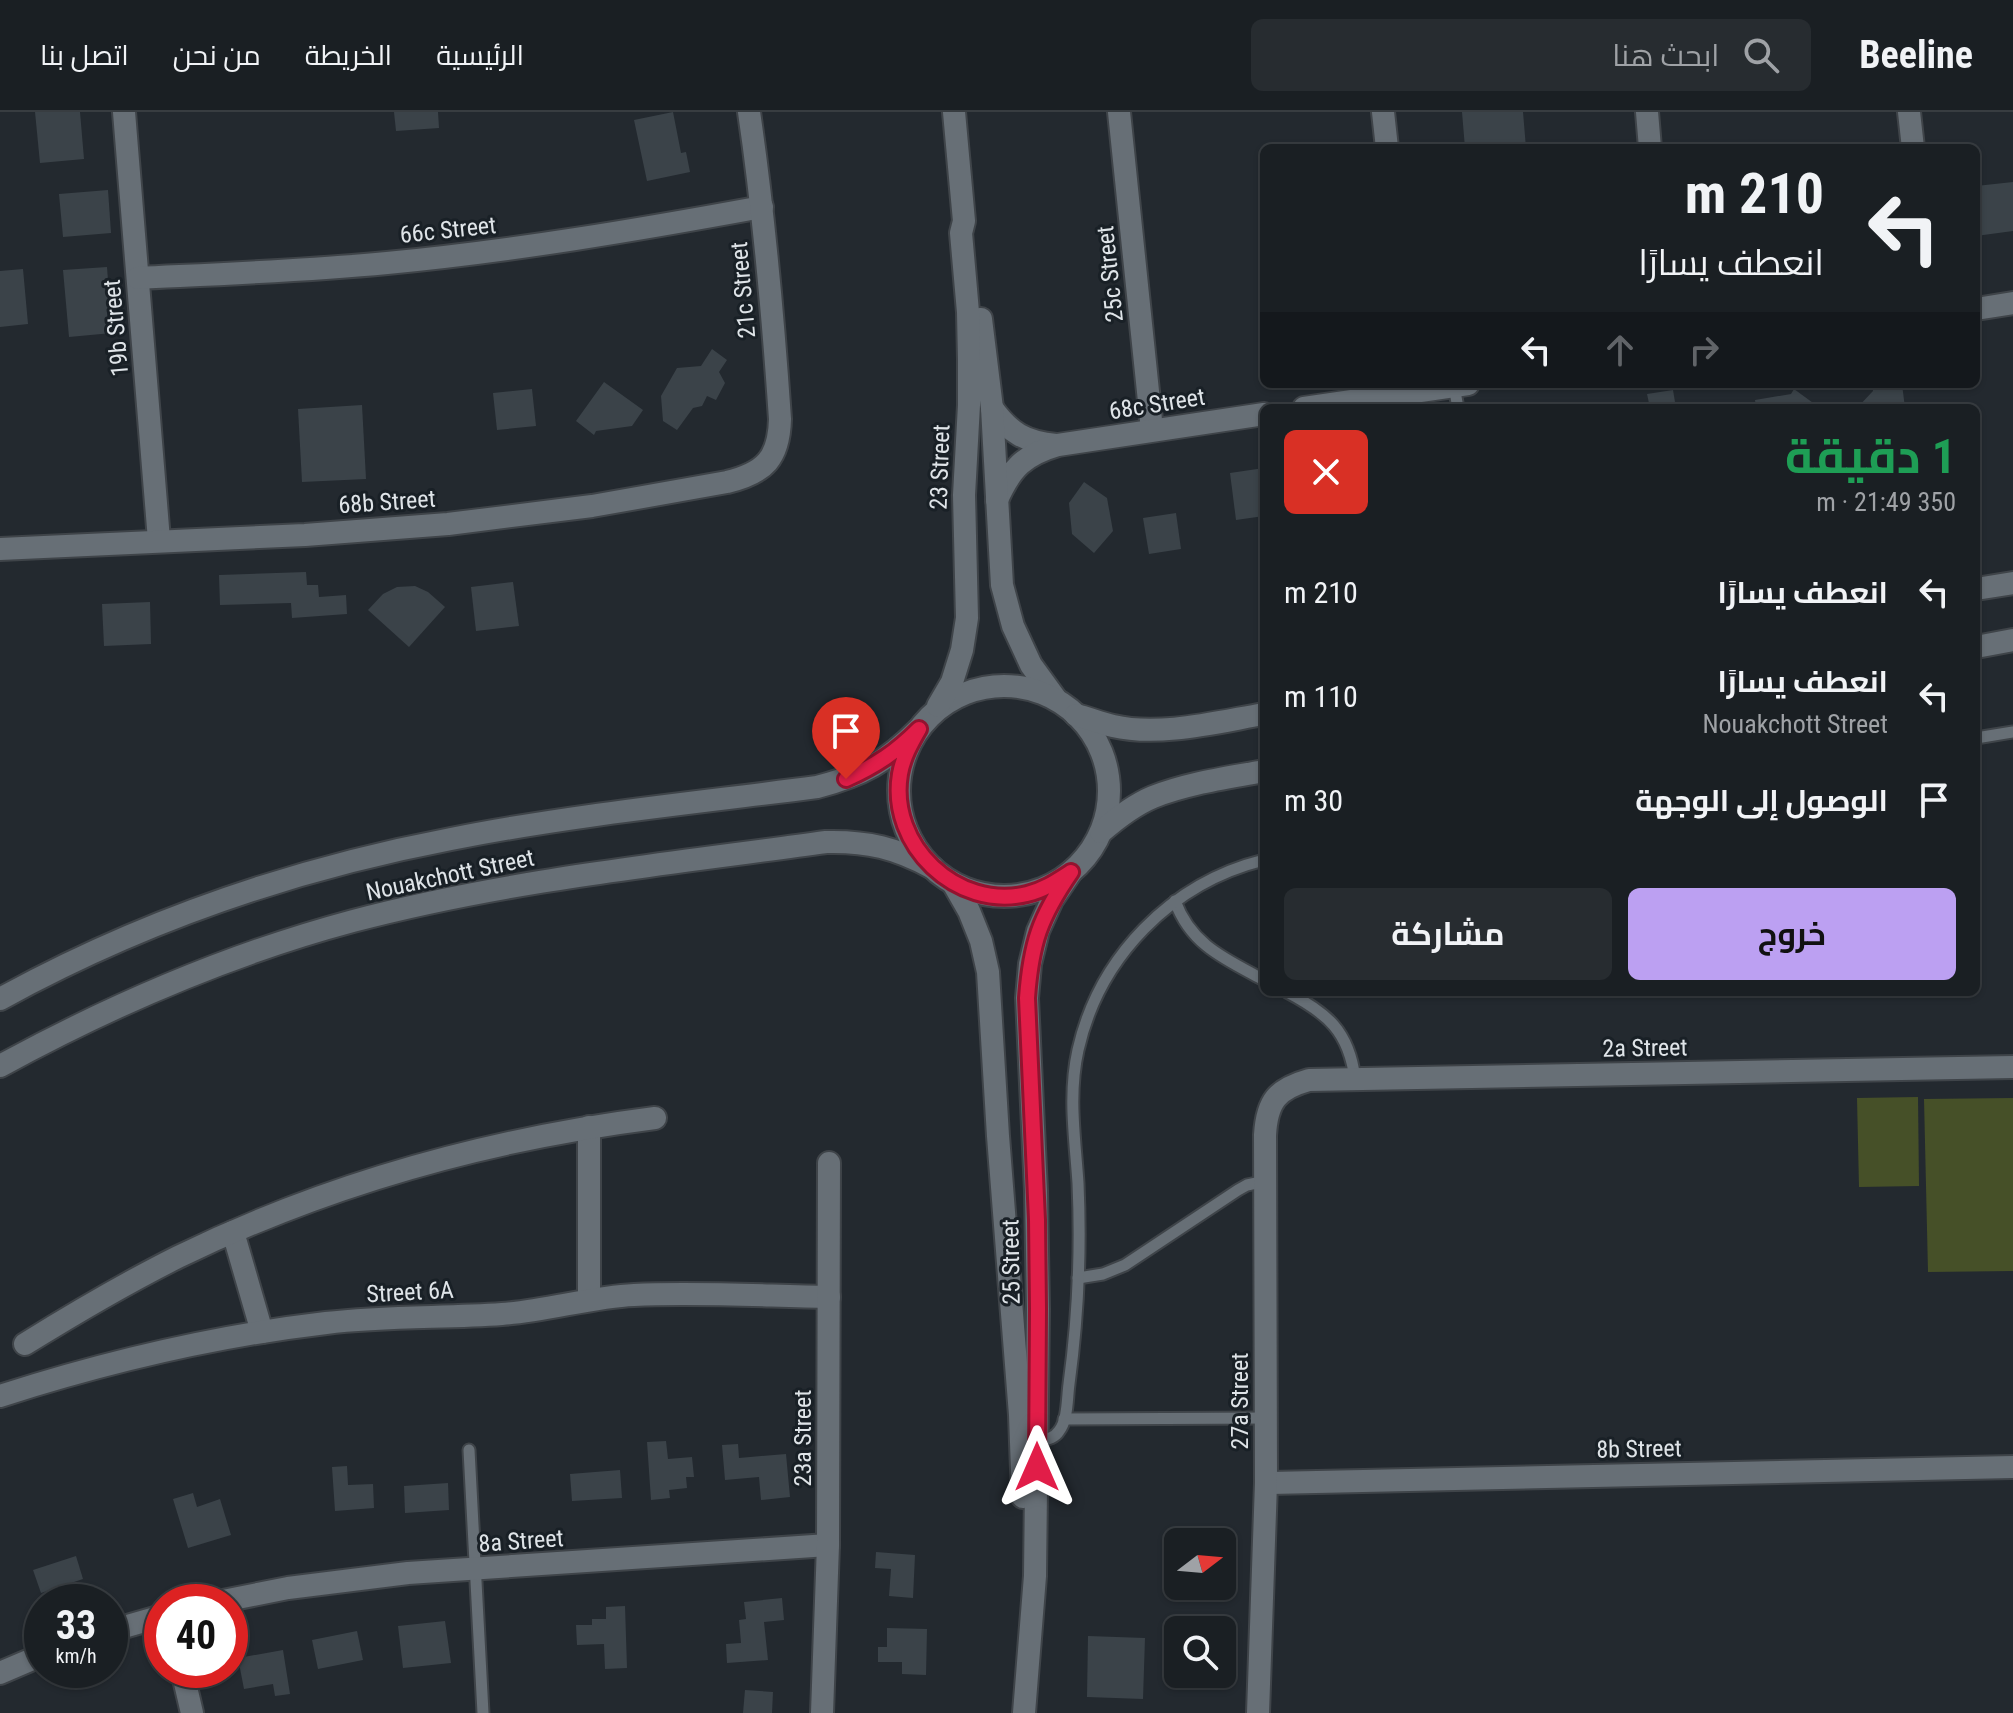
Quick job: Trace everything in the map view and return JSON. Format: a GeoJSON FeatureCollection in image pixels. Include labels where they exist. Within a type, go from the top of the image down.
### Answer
{"type":"FeatureCollection","features":[{"type":"Feature","properties":{"kind":"street","name":"19b Street"},"geometry":{"type":"LineString","coordinates":[[124,112],[159,540]]}},
{"type":"Feature","properties":{"kind":"street","name":"21c Street"},"geometry":{"type":"LineString","coordinates":[[749,112],[762,207],[780,419],[780,434],[769,462]]}},
{"type":"Feature","properties":{"kind":"street","name":"23 Street"},"geometry":{"type":"LineString","coordinates":[[936,710],[952,682],[962,650],[967,618],[964,495],[969,405],[968,312],[954,112]]}},
{"type":"Feature","properties":{"kind":"street","name":"25c Street"},"geometry":{"type":"LineString","coordinates":[[1119,112],[1152,430]]}},
{"type":"Feature","properties":{"kind":"street"},"geometry":{"type":"LineString","coordinates":[[1383,112],[1387,144]]}},
{"type":"Feature","properties":{"kind":"street"},"geometry":{"type":"LineString","coordinates":[[1647,112],[1650,144]]}},
{"type":"Feature","properties":{"kind":"street"},"geometry":{"type":"LineString","coordinates":[[1909,112],[1913,144]]}},
{"type":"Feature","properties":{"kind":"street","name":"66c Street"},"geometry":{"type":"LineString","coordinates":[[138,278],[263,272],[452,256],[636,230],[762,207]]}},
{"type":"Feature","properties":{"kind":"street","name":"23 Street"},"geometry":{"type":"LineString","coordinates":[[964,221],[970,232],[992,408],[1002,585],[1013,626],[1031,665],[1056,699]]}},
{"type":"Feature","properties":{"kind":"street"},"geometry":{"type":"LineString","coordinates":[[1980,308],[2013,303]]}},
{"type":"Feature","properties":{"kind":"street"},"geometry":{"type":"LineString","coordinates":[[1326,404],[1413,388],[1460,393]]}},
{"type":"Feature","properties":{"kind":"street","name":"68c Street"},"geometry":{"type":"LineString","coordinates":[[992,408],[1004,424],[1019,436],[1038,443],[1058,445]]}},
{"type":"Feature","properties":{"kind":"street","name":"68c Street"},"geometry":{"type":"LineString","coordinates":[[997,500],[1006,480],[1019,463],[1037,451],[1058,445],[1260,415]]}},
{"type":"Feature","properties":{"kind":"street","name":"68b Street"},"geometry":{"type":"LineString","coordinates":[[0,549],[305,535],[427,525],[592,506],[743,478],[769,462]]}},
{"type":"Feature","properties":{"kind":"street"},"geometry":{"type":"LineString","coordinates":[[1980,588],[2013,583]]}},
{"type":"Feature","properties":{"kind":"street"},"geometry":{"type":"LineString","coordinates":[[1980,646],[2013,640]]}},
{"type":"Feature","properties":{"kind":"street"},"geometry":{"type":"LineString","coordinates":[[1007,686],[1032,690],[1056,699],[1076,714],[1092,734],[1103,757],[1108,782],[1108,807],[1101,832],[1088,854],[1071,872],[1050,886],[1026,894],[1001,896],[976,892],[953,883],[933,868],[916,848],[905,826],[899,801],[903,763],[919,729],[936,710],[957,696],[982,688],[1007,686]]}},
{"type":"Feature","properties":{"kind":"street"},"geometry":{"type":"LineString","coordinates":[[1076,714],[1114,727],[1143,729],[1200,725],[1260,715]]}},
{"type":"Feature","properties":{"kind":"street","name":"Nouakchott Street"},"geometry":{"type":"LineString","coordinates":[[0,999],[133,934],[237,895],[343,863],[451,838],[817,787],[874,767],[898,750],[919,729]]}},
{"type":"Feature","properties":{"kind":"street"},"geometry":{"type":"LineString","coordinates":[[1101,832],[1125,812],[1151,797],[1260,772]]}},
{"type":"Feature","properties":{"kind":"street","name":"Nouakchott Street"},"geometry":{"type":"LineString","coordinates":[[0,1066],[56,1035],[152,991],[251,953],[352,921],[455,897],[559,879],[826,842],[854,841],[882,845],[908,854],[933,868]]}},
{"type":"Feature","properties":{"kind":"street","name":"25 Street"},"geometry":{"type":"LineString","coordinates":[[1024,1713],[1035,1576],[1038,1440],[1037,1220],[1027,998],[1030,964],[1038,931],[1052,900],[1071,872]]}},
{"type":"Feature","properties":{"kind":"street","name":"25 Street"},"geometry":{"type":"LineString","coordinates":[[953,883],[977,931],[988,972],[1020,1415],[1022,1605],[1027,1662]]}},
{"type":"Feature","properties":{"kind":"street","name":"2a Street"},"geometry":{"type":"LineString","coordinates":[[1280,1092],[1309,1080],[2013,1067]]}},
{"type":"Feature","properties":{"kind":"street","name":"27a Street"},"geometry":{"type":"LineString","coordinates":[[1258,1713],[1267,1418],[1266,1119],[1280,1092]]}},
{"type":"Feature","properties":{"kind":"street"},"geometry":{"type":"LineString","coordinates":[[25,1344],[180,1257],[233,1232],[335,1192],[430,1162],[518,1140],[655,1118]]}},
{"type":"Feature","properties":{"kind":"street"},"geometry":{"type":"LineString","coordinates":[[589,1127],[589,1300]]}},
{"type":"Feature","properties":{"kind":"street","name":"23a Street"},"geometry":{"type":"LineString","coordinates":[[822,1713],[828,1545],[829,1163]]}},
{"type":"Feature","properties":{"kind":"street"},"geometry":{"type":"LineString","coordinates":[[233,1232],[262,1332]]}},
{"type":"Feature","properties":{"kind":"street","name":"Street 6A"},"geometry":{"type":"LineString","coordinates":[[0,1396],[145,1354],[262,1332],[362,1320],[515,1313],[589,1300],[655,1294],[829,1297]]}},
{"type":"Feature","properties":{"kind":"street","name":"8b Street"},"geometry":{"type":"LineString","coordinates":[[1266,1483],[2013,1467]]}},
{"type":"Feature","properties":{"kind":"street","name":"8a Street"},"geometry":{"type":"LineString","coordinates":[[248,1596],[408,1573],[828,1545]]}},
{"type":"Feature","properties":{"kind":"street"},"geometry":{"type":"LineString","coordinates":[[0,1673],[24,1663]]}},
{"type":"Feature","properties":{"kind":"street"},"geometry":{"type":"LineString","coordinates":[[186,1688],[192,1713]]}},
{"type":"Feature","properties":{"kind":"lane"},"geometry":{"type":"LineString","coordinates":[[1980,737],[2013,732]]}},
{"type":"Feature","properties":{"kind":"lane"},"geometry":{"type":"LineString","coordinates":[[1038,1440],[1055,1436],[1064,1419],[1076,1325],[1078,1182],[1072,1098],[1077,1052],[1091,1008],[1112,968],[1140,932],[1175,901],[1216,877],[1260,861]]}},
{"type":"Feature","properties":{"kind":"lane"},"geometry":{"type":"LineString","coordinates":[[1175,901],[1186,925],[1204,945],[1260,978]]}},
{"type":"Feature","properties":{"kind":"lane"},"geometry":{"type":"LineString","coordinates":[[1294,996],[1333,1023],[1351,1055],[1355,1079]]}},
{"type":"Feature","properties":{"kind":"lane"},"geometry":{"type":"LineString","coordinates":[[1078,1278],[1103,1274],[1125,1265],[1238,1190],[1266,1181]]}},
{"type":"Feature","properties":{"kind":"lane"},"geometry":{"type":"LineString","coordinates":[[1064,1419],[1267,1418]]}},
{"type":"Feature","properties":{"kind":"lane"},"geometry":{"type":"LineString","coordinates":[[469,1450],[483,1713]]}},
{"type":"Feature","properties":{"kind":"green space"},"geometry":{"type":"Polygon","coordinates":[[[1918,1097],[1919,1186],[1859,1187],[1857,1098],[1918,1097]]]}},
{"type":"Feature","properties":{"kind":"green space"},"geometry":{"type":"Polygon","coordinates":[[[2013,1098],[2013,1271],[1928,1272],[1924,1099],[2013,1098]]]}},
{"type":"Feature","properties":{"kind":"building"},"geometry":{"type":"Polygon","coordinates":[[[35,112],[80,112],[84,159],[40,163],[35,112]]]}},
{"type":"Feature","properties":{"kind":"building"},"geometry":{"type":"Polygon","coordinates":[[[394,112],[438,112],[439,128],[396,131],[394,112]]]}},
{"type":"Feature","properties":{"kind":"building"},"geometry":{"type":"Polygon","coordinates":[[[673,112],[681,153],[686,152],[690,172],[647,181],[634,120],[673,112]]]}},
{"type":"Feature","properties":{"kind":"building"},"geometry":{"type":"Polygon","coordinates":[[[1462,112],[1523,112],[1526,144],[1465,144],[1462,112]]]}},
{"type":"Feature","properties":{"kind":"building"},"geometry":{"type":"Polygon","coordinates":[[[2013,182],[2013,231],[1980,235],[1980,186],[2013,182]]]}},
{"type":"Feature","properties":{"kind":"building"},"geometry":{"type":"Polygon","coordinates":[[[108,190],[111,233],[63,237],[59,194],[108,190]]]}},
{"type":"Feature","properties":{"kind":"building"},"geometry":{"type":"Polygon","coordinates":[[[107,267],[112,333],[69,337],[63,270],[107,267]]]}},
{"type":"Feature","properties":{"kind":"building"},"geometry":{"type":"Polygon","coordinates":[[[23,269],[28,324],[0,327],[0,271],[23,269]]]}},
{"type":"Feature","properties":{"kind":"building"},"geometry":{"type":"Polygon","coordinates":[[[712,349],[727,360],[719,372],[725,383],[716,400],[707,396],[702,406],[693,408],[677,430],[663,421],[661,396],[677,368],[701,366],[712,349]]]}},
{"type":"Feature","properties":{"kind":"building"},"geometry":{"type":"Polygon","coordinates":[[[604,382],[643,410],[632,426],[596,431],[594,435],[576,421],[604,382]]]}},
{"type":"Feature","properties":{"kind":"building"},"geometry":{"type":"Polygon","coordinates":[[[1873,388],[1902,388],[1904,404],[1861,404],[1873,388]]]}},
{"type":"Feature","properties":{"kind":"building"},"geometry":{"type":"Polygon","coordinates":[[[532,389],[536,426],[497,430],[493,393],[532,389]]]}},
{"type":"Feature","properties":{"kind":"building"},"geometry":{"type":"Polygon","coordinates":[[[1794,389],[1815,404],[1756,404],[1755,400],[1791,394],[1794,389]]]}},
{"type":"Feature","properties":{"kind":"building"},"geometry":{"type":"Polygon","coordinates":[[[1673,390],[1675,404],[1649,404],[1647,394],[1673,390]]]}},
{"type":"Feature","properties":{"kind":"building"},"geometry":{"type":"Polygon","coordinates":[[[362,405],[366,479],[302,482],[298,409],[362,405]]]}},
{"type":"Feature","properties":{"kind":"building"},"geometry":{"type":"Polygon","coordinates":[[[1260,469],[1260,517],[1236,520],[1230,473],[1260,469]]]}},
{"type":"Feature","properties":{"kind":"building"},"geometry":{"type":"Polygon","coordinates":[[[1084,482],[1107,498],[1113,531],[1094,553],[1072,534],[1069,503],[1084,482]]]}},
{"type":"Feature","properties":{"kind":"building"},"geometry":{"type":"Polygon","coordinates":[[[1176,513],[1181,549],[1149,554],[1143,518],[1176,513]]]}},
{"type":"Feature","properties":{"kind":"building"},"geometry":{"type":"Polygon","coordinates":[[[306,572],[307,585],[318,585],[319,597],[346,595],[347,614],[292,618],[291,603],[220,605],[219,575],[306,572]]]}},
{"type":"Feature","properties":{"kind":"building"},"geometry":{"type":"Polygon","coordinates":[[[513,582],[519,626],[476,631],[471,587],[513,582]]]}},
{"type":"Feature","properties":{"kind":"building"},"geometry":{"type":"Polygon","coordinates":[[[415,586],[428,592],[445,607],[409,647],[368,610],[383,594],[397,587],[415,586]]]}},
{"type":"Feature","properties":{"kind":"building"},"geometry":{"type":"Polygon","coordinates":[[[150,602],[151,644],[104,646],[102,604],[150,602]]]}},
{"type":"Feature","properties":{"kind":"building"},"geometry":{"type":"Polygon","coordinates":[[[666,1441],[668,1459],[692,1457],[694,1477],[686,1477],[687,1488],[669,1490],[670,1498],[651,1500],[647,1442],[666,1441]]]}},
{"type":"Feature","properties":{"kind":"building"},"geometry":{"type":"Polygon","coordinates":[[[738,1444],[739,1458],[786,1454],[790,1497],[761,1500],[759,1477],[725,1480],[722,1445],[738,1444]]]}},
{"type":"Feature","properties":{"kind":"building"},"geometry":{"type":"Polygon","coordinates":[[[347,1466],[348,1485],[373,1484],[374,1508],[335,1511],[332,1467],[347,1466]]]}},
{"type":"Feature","properties":{"kind":"building"},"geometry":{"type":"Polygon","coordinates":[[[620,1470],[622,1498],[572,1501],[570,1474],[620,1470]]]}},
{"type":"Feature","properties":{"kind":"building"},"geometry":{"type":"Polygon","coordinates":[[[448,1483],[449,1510],[405,1513],[404,1486],[448,1483]]]}},
{"type":"Feature","properties":{"kind":"building"},"geometry":{"type":"Polygon","coordinates":[[[193,1493],[197,1507],[220,1499],[231,1535],[188,1548],[173,1499],[193,1493]]]}},
{"type":"Feature","properties":{"kind":"building"},"geometry":{"type":"Polygon","coordinates":[[[876,1552],[915,1555],[913,1598],[889,1596],[891,1569],[875,1568],[876,1552]]]}},
{"type":"Feature","properties":{"kind":"building"},"geometry":{"type":"Polygon","coordinates":[[[76,1556],[83,1579],[68,1584],[38,1584],[33,1570],[76,1556]]]}},
{"type":"Feature","properties":{"kind":"building"},"geometry":{"type":"Polygon","coordinates":[[[782,1598],[784,1620],[764,1622],[768,1660],[727,1663],[726,1644],[741,1643],[739,1620],[746,1619],[744,1602],[782,1598]]]}},
{"type":"Feature","properties":{"kind":"building"},"geometry":{"type":"Polygon","coordinates":[[[625,1606],[627,1668],[605,1669],[604,1644],[577,1645],[576,1625],[592,1625],[592,1619],[606,1619],[606,1607],[625,1606]]]}},
{"type":"Feature","properties":{"kind":"building"},"geometry":{"type":"Polygon","coordinates":[[[445,1621],[451,1663],[403,1668],[398,1626],[445,1621]]]}},
{"type":"Feature","properties":{"kind":"building"},"geometry":{"type":"Polygon","coordinates":[[[887,1628],[927,1629],[926,1675],[902,1674],[902,1662],[878,1662],[878,1647],[887,1647],[887,1628]]]}},
{"type":"Feature","properties":{"kind":"building"},"geometry":{"type":"Polygon","coordinates":[[[357,1631],[363,1660],[318,1669],[312,1640],[357,1631]]]}},
{"type":"Feature","properties":{"kind":"building"},"geometry":{"type":"Polygon","coordinates":[[[1088,1636],[1145,1638],[1143,1699],[1087,1697],[1088,1636]]]}},
{"type":"Feature","properties":{"kind":"building"},"geometry":{"type":"Polygon","coordinates":[[[283,1650],[290,1694],[275,1696],[273,1684],[244,1689],[248,1688],[248,1656],[283,1650]]]}},
{"type":"Feature","properties":{"kind":"building"},"geometry":{"type":"Polygon","coordinates":[[[745,1690],[773,1692],[772,1713],[743,1713],[745,1690]]]}},
{"type":"Feature","properties":{"kind":"route"},"geometry":{"type":"LineString","coordinates":[[846,779],[874,767],[898,750],[919,729],[907,751],[900,775],[899,801],[905,826],[916,848],[933,868],[953,883],[976,892],[1001,896],[1026,894],[1050,886],[1071,872],[1052,900],[1038,931],[1030,964],[1027,998],[1037,1220],[1037,1467]]}}]}
